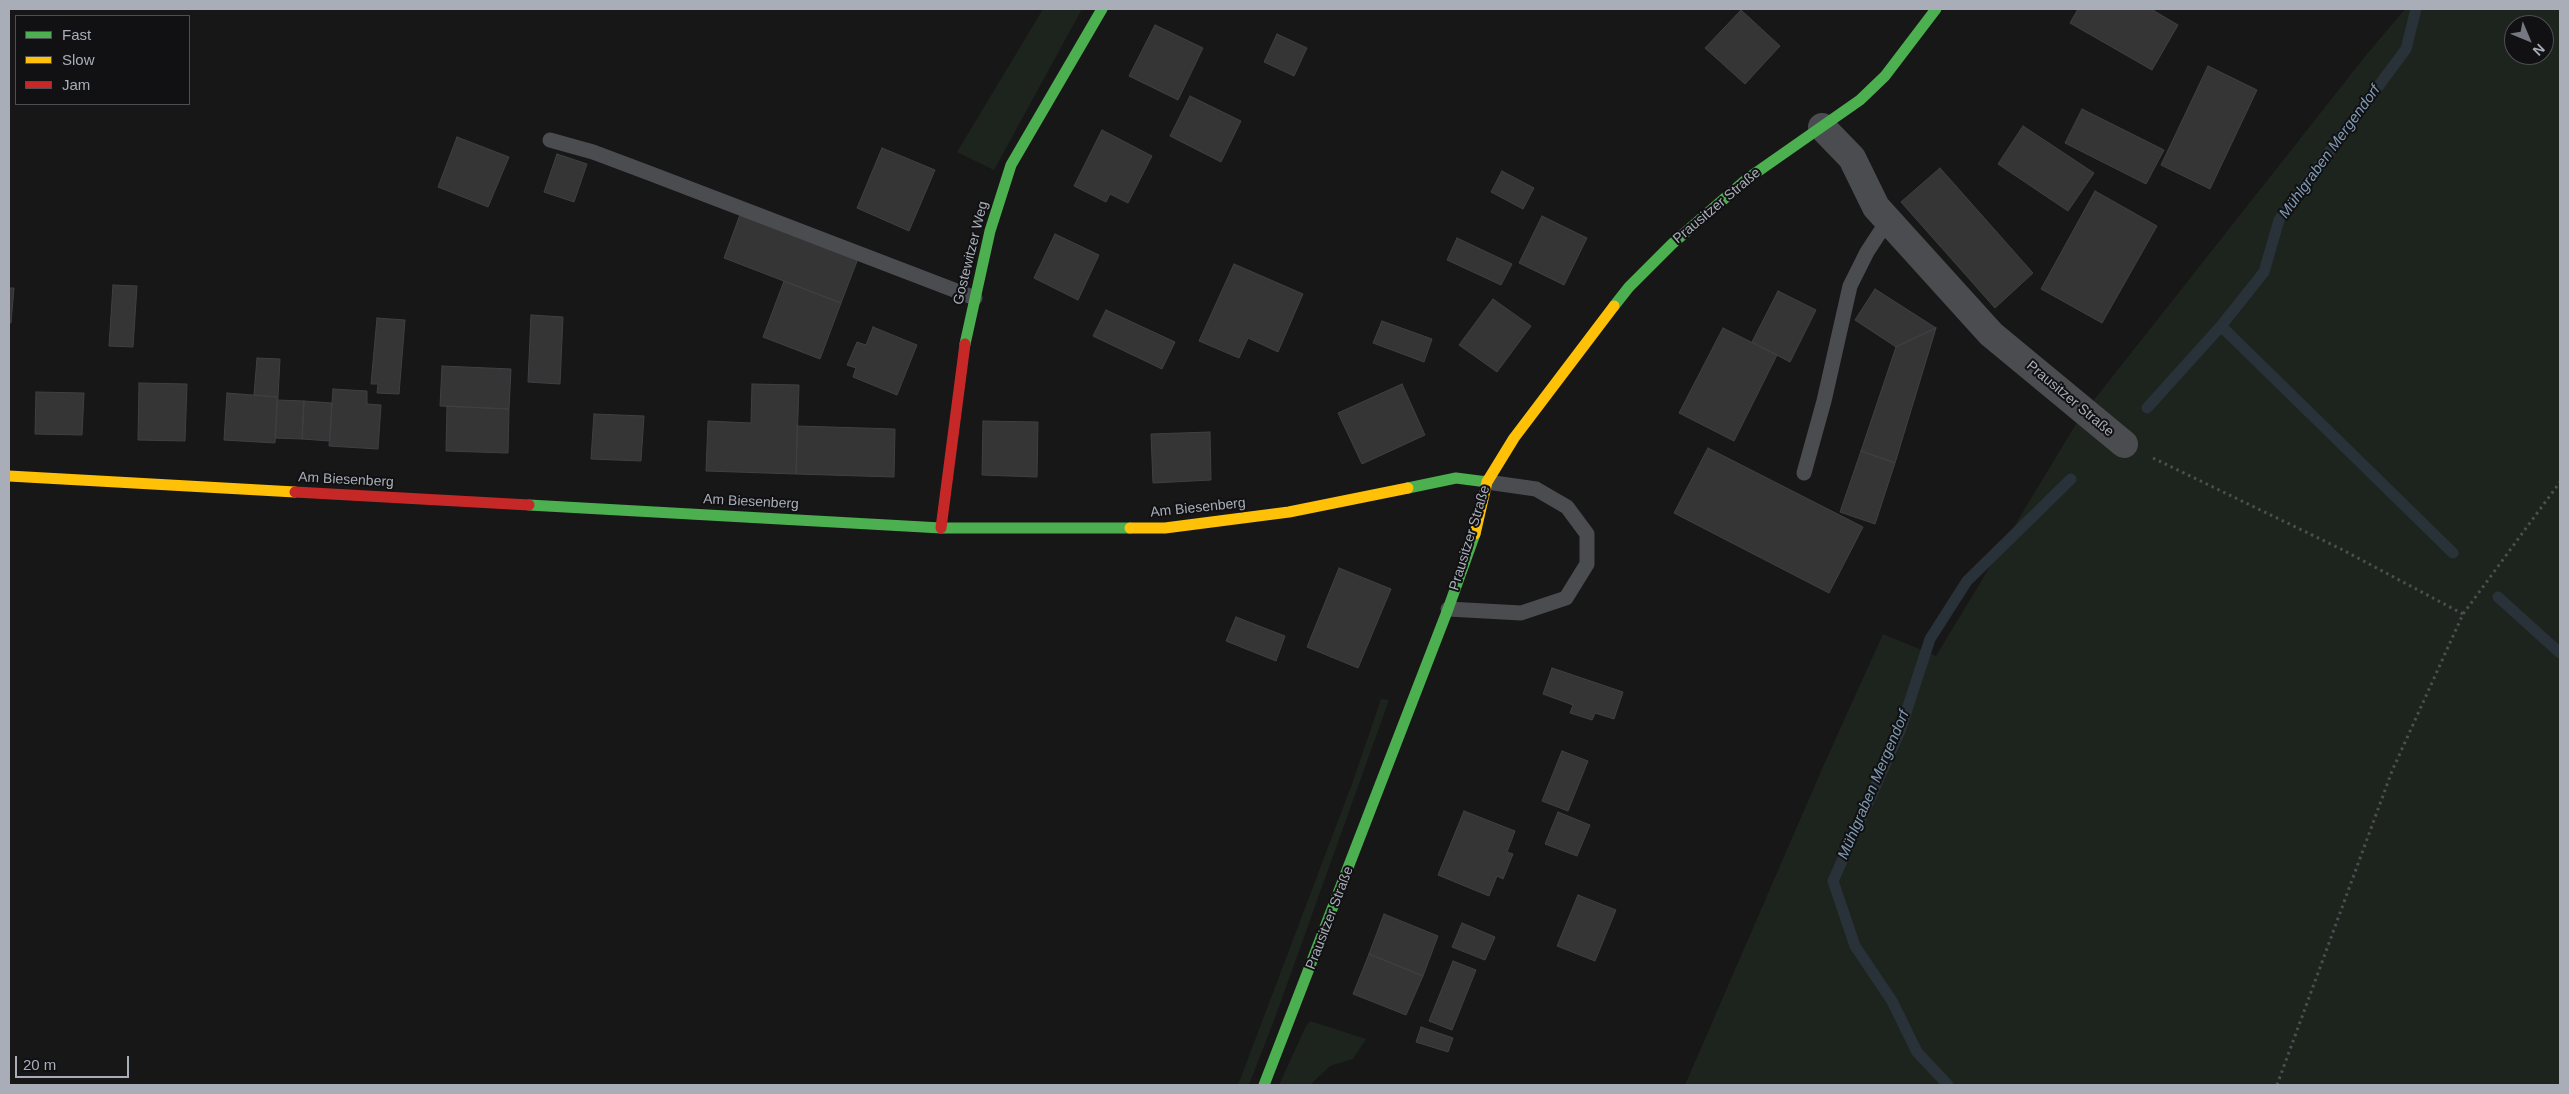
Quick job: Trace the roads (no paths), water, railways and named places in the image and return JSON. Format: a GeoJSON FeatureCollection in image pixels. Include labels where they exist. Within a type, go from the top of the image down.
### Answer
{"type":"FeatureCollection","features":[{"type":"Feature","properties":{"kind":"street","name":"Gostewitzer Weg"},"geometry":{"type":"LineString","coordinates":[[941,528],[962,360],[990,231],[1011,165],[1102,9]]}},
{"type":"Feature","properties":{"kind":"street","name":"Prausitzer Straße"},"geometry":{"type":"LineString","coordinates":[[1264,1085],[1448,609],[1478,524],[1487,482],[1520,430],[1590,336],[1630,288],[1672,244],[1741,185],[1860,100],[1885,76],[1936,9]]}},
{"type":"Feature","properties":{"kind":"street","name":"Prausitzer Straße"},"geometry":{"type":"LineString","coordinates":[[1822,127],[1852,158],[1876,207],[1991,334],[2124,444]]}},
{"type":"Feature","properties":{"kind":"street","name":"Am Biesenberg"},"geometry":{"type":"LineString","coordinates":[[9,476],[941,528],[1165,528],[1289,512],[1456,478],[1487,482]]}},
{"type":"Feature","properties":{"kind":"lane"},"geometry":{"type":"LineString","coordinates":[[550,140],[612,159],[975,298]]}},
{"type":"Feature","properties":{"kind":"lane"},"geometry":{"type":"LineString","coordinates":[[1804,473],[1824,401],[1850,286],[1867,252],[1888,220]]}},
{"type":"Feature","properties":{"kind":"lane"},"geometry":{"type":"LineString","coordinates":[[1448,609],[1521,613],[1566,598],[1587,564],[1587,534],[1566,507],[1536,489],[1487,482]]}},
{"type":"Feature","properties":{"kind":"waterway","name":"Mühlgraben Mergendorf"},"geometry":{"type":"LineString","coordinates":[[2147,408],[2221,326],[2264,272],[2279,220],[2406,49],[2416,9]]}},
{"type":"Feature","properties":{"kind":"waterway"},"geometry":{"type":"LineString","coordinates":[[2221,326],[2453,553]]}},
{"type":"Feature","properties":{"kind":"waterway","name":"Mühlgraben Mergendorf"},"geometry":{"type":"LineString","coordinates":[[1948,1085],[1917,1052],[1892,1001],[1855,946],[1833,881],[1900,731],[1930,639],[1967,581],[2071,479]]}},
{"type":"Feature","properties":{"kind":"waterway"},"geometry":{"type":"LineString","coordinates":[[2498,597],[2560,653]]}}]}
